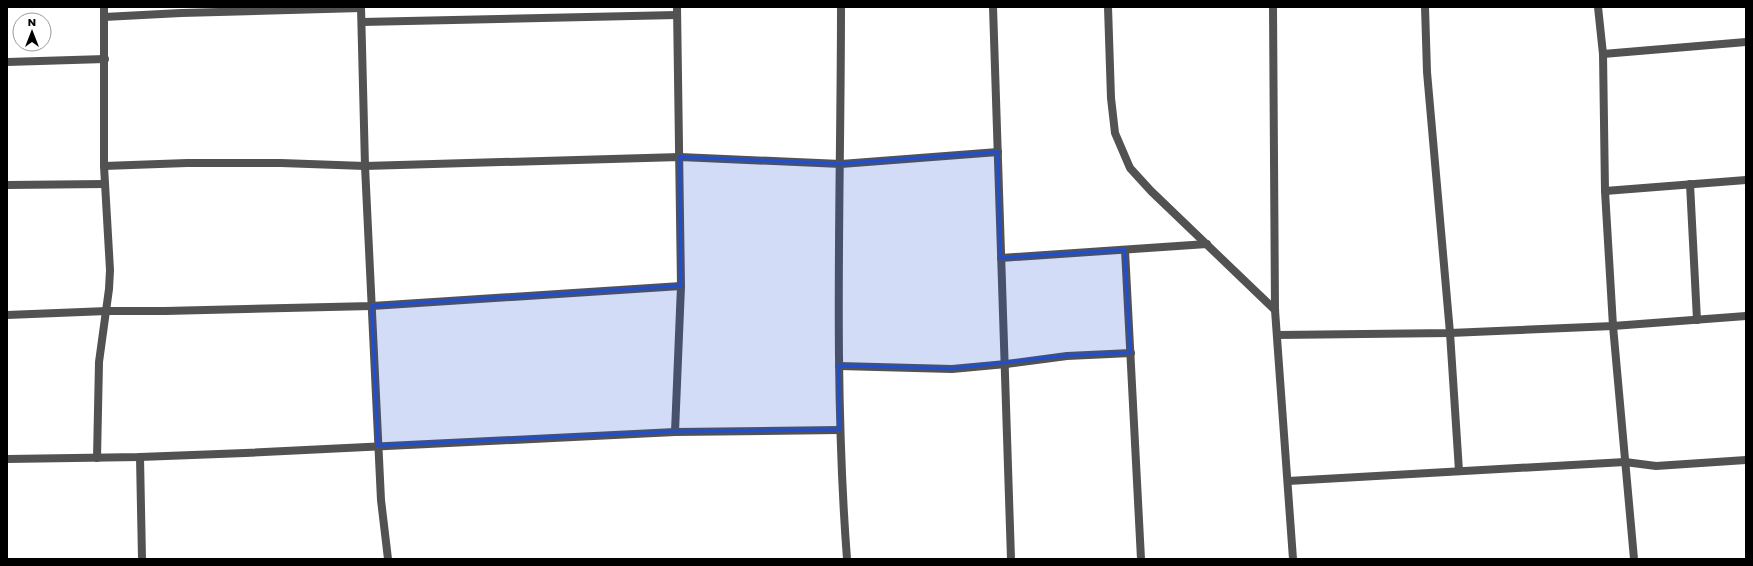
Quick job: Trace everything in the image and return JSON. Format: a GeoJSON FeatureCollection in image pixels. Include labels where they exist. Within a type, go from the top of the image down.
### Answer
{"type":"FeatureCollection","features":[{"type":"Feature","properties":{"kind":"street"},"geometry":{"type":"LineString","coordinates":[[97,458],[99,362],[107,311],[110,270],[104,166],[104,7]]}},
{"type":"Feature","properties":{"kind":"street"},"geometry":{"type":"LineString","coordinates":[[104,17],[361,7],[365,166],[378,446],[381,500],[388,559]]}},
{"type":"Feature","properties":{"kind":"street"},"geometry":{"type":"LineString","coordinates":[[841,7],[839,366],[842,493],[847,559]]}},
{"type":"Feature","properties":{"kind":"street"},"geometry":{"type":"LineString","coordinates":[[993,7],[1006,364],[1011,559]]}},
{"type":"Feature","properties":{"kind":"street"},"geometry":{"type":"LineString","coordinates":[[1108,7],[1111,98],[1116,133],[1130,168],[1151,191],[1275,310]]}},
{"type":"Feature","properties":{"kind":"street"},"geometry":{"type":"LineString","coordinates":[[1273,7],[1275,310],[1293,559]]}},
{"type":"Feature","properties":{"kind":"street"},"geometry":{"type":"LineString","coordinates":[[1425,7],[1427,72],[1450,333],[1460,472]]}},
{"type":"Feature","properties":{"kind":"street"},"geometry":{"type":"LineString","coordinates":[[1598,7],[1603,54],[1605,191],[1613,326],[1634,559]]}},
{"type":"Feature","properties":{"kind":"street"},"geometry":{"type":"LineString","coordinates":[[362,22],[677,11],[681,286],[675,432]]}},
{"type":"Feature","properties":{"kind":"street"},"geometry":{"type":"LineString","coordinates":[[1603,54],[1746,42]]}},
{"type":"Feature","properties":{"kind":"street"},"geometry":{"type":"LineString","coordinates":[[7,62],[105,59]]}},
{"type":"Feature","properties":{"kind":"street"},"geometry":{"type":"LineString","coordinates":[[104,166],[187,163],[281,163],[365,166],[680,157],[841,164],[998,152]]}},
{"type":"Feature","properties":{"kind":"street"},"geometry":{"type":"LineString","coordinates":[[1605,191],[1746,180]]}},
{"type":"Feature","properties":{"kind":"street"},"geometry":{"type":"LineString","coordinates":[[7,185],[106,184]]}},
{"type":"Feature","properties":{"kind":"street"},"geometry":{"type":"LineString","coordinates":[[1690,184],[1697,320]]}},
{"type":"Feature","properties":{"kind":"street"},"geometry":{"type":"LineString","coordinates":[[1001,258],[1207,244]]}},
{"type":"Feature","properties":{"kind":"street"},"geometry":{"type":"LineString","coordinates":[[1125,250],[1141,559]]}},
{"type":"Feature","properties":{"kind":"street"},"geometry":{"type":"LineString","coordinates":[[7,314],[107,311],[165,312],[372,306],[681,286]]}},
{"type":"Feature","properties":{"kind":"street"},"geometry":{"type":"LineString","coordinates":[[1277,335],[1450,333],[1613,326],[1746,316]]}},
{"type":"Feature","properties":{"kind":"street"},"geometry":{"type":"LineString","coordinates":[[839,366],[952,369],[1067,356],[1131,353]]}},
{"type":"Feature","properties":{"kind":"street"},"geometry":{"type":"LineString","coordinates":[[7,459],[140,457],[675,432],[840,430]]}},
{"type":"Feature","properties":{"kind":"street"},"geometry":{"type":"LineString","coordinates":[[140,457],[142,559]]}},
{"type":"Feature","properties":{"kind":"street"},"geometry":{"type":"LineString","coordinates":[[1288,481],[1625,462],[1656,466],[1746,460]]}},
{"type":"Feature","properties":{"kind":"highlighted area"},"geometry":{"type":"Polygon","coordinates":[[[998,152],[1001,258],[1125,250],[1131,353],[1067,356],[952,369],[839,366],[840,430],[675,432],[378,446],[372,306],[681,286],[680,157],[841,164],[998,152]]]}}]}
